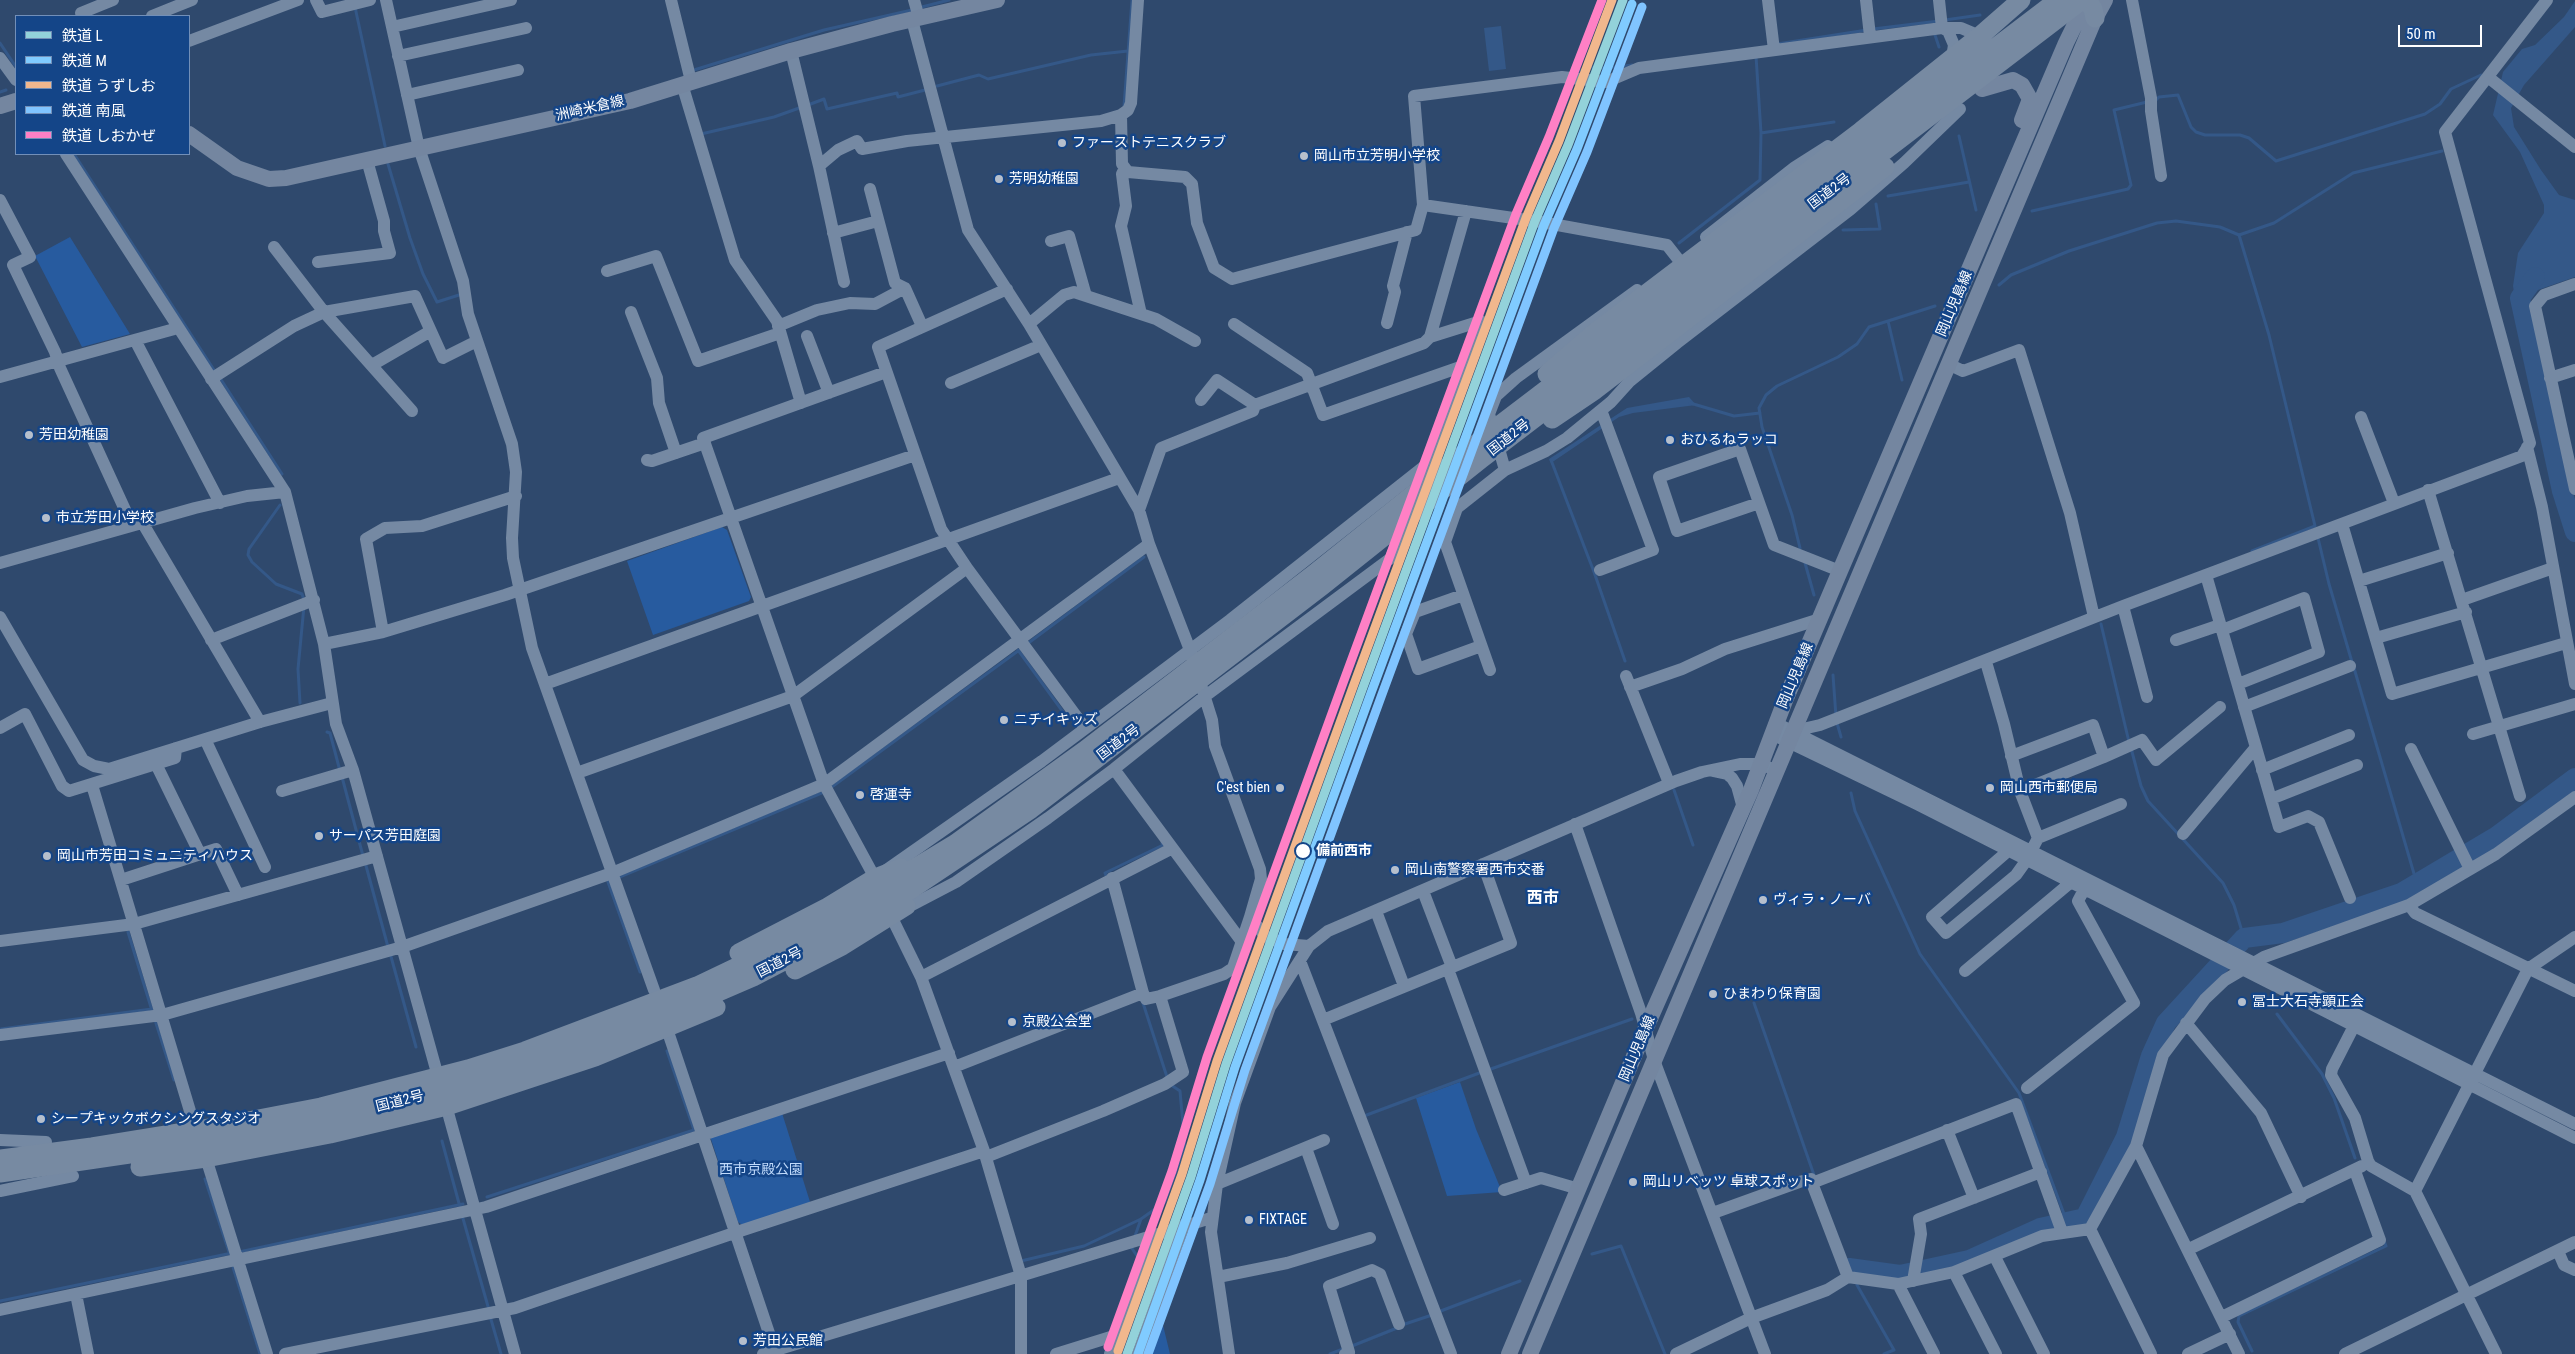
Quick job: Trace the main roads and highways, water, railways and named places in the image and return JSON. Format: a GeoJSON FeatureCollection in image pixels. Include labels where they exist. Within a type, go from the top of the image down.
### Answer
{"type":"FeatureCollection","features":[{"type":"Feature","properties":{"kind":"highway"},"geometry":{"type":"LineString","coordinates":[[1501,424],[1538,381],[1597,331],[1861,131],[1980,36],[2021,0]]}},
{"type":"Feature","properties":{"kind":"highway"},"geometry":{"type":"LineString","coordinates":[[1980,36],[2036,0]]}},
{"type":"Feature","properties":{"kind":"highway","name":"国道2号"},"geometry":{"type":"LineString","coordinates":[[0,1173],[223,1133],[449,1074],[525,1051],[654,1019],[753,977],[839,932],[970,851],[1092,763],[1162,700],[1314,574],[1501,424],[2058,0]]}},
{"type":"Feature","properties":{"kind":"highway"},"geometry":{"type":"LineString","coordinates":[[1481,459],[1523,437],[1595,390],[1960,109],[1982,89],[2090,4]]}},
{"type":"Feature","properties":{"kind":"highway","name":"国道2号"},"geometry":{"type":"LineString","coordinates":[[654,1019],[899,880],[955,844],[1162,700],[1322,586],[1481,459],[2090,4]]}},
{"type":"Feature","properties":{"kind":"highway"},"geometry":{"type":"LineString","coordinates":[[0,1178],[17,1181],[73,1176],[206,1158],[330,1134],[447,1106],[595,1057],[654,1019],[757,989],[842,946],[891,916],[1036,816],[1092,763]]}},
{"type":"Feature","properties":{"kind":"highway"},"geometry":{"type":"LineString","coordinates":[[0,1148],[193,1121],[316,1100],[436,1069],[524,1041],[654,990],[744,950],[826,908],[875,878],[955,844]]}},
{"type":"Feature","properties":{"kind":"highway","name":"国道2号"},"geometry":{"type":"LineString","coordinates":[[0,1159],[223,1133]]}},
{"type":"Feature","properties":{"kind":"main road","name":"洲崎米倉線"},"geometry":{"type":"LineString","coordinates":[[190,135],[238,168],[269,178],[286,178],[630,100],[916,11],[997,0]]}},
{"type":"Feature","properties":{"kind":"main road"},"geometry":{"type":"LineString","coordinates":[[2083,48],[2119,0]]}},
{"type":"Feature","properties":{"kind":"main road","name":"岡山児島線"},"geometry":{"type":"LineString","coordinates":[[1530,1354],[2083,48],[2090,4]]}},
{"type":"Feature","properties":{"kind":"main road","name":"岡山児島線"},"geometry":{"type":"LineString","coordinates":[[1509,1354],[1645,1030],[1743,808],[1840,571],[2018,157],[2090,4]]}},
{"type":"Feature","properties":{"kind":"main road"},"geometry":{"type":"LineString","coordinates":[[1982,89],[1999,82],[2013,80],[2028,91],[2030,99],[2019,126],[2018,157]]}},
{"type":"Feature","properties":{"kind":"main road"},"geometry":{"type":"LineString","coordinates":[[0,106],[15,101]]}},
{"type":"Feature","properties":{"kind":"waterway"},"geometry":{"type":"LineString","coordinates":[[918,8],[949,0]]}},
{"type":"Feature","properties":{"kind":"waterway"},"geometry":{"type":"LineString","coordinates":[[1124,106],[1132,0]]}},
{"type":"Feature","properties":{"kind":"waterway"},"geometry":{"type":"LineString","coordinates":[[355,7],[385,146]]}},
{"type":"Feature","properties":{"kind":"waterway"},"geometry":{"type":"LineString","coordinates":[[694,70],[824,30],[912,10]]}},
{"type":"Feature","properties":{"kind":"waterway"},"geometry":{"type":"LineString","coordinates":[[1945,20],[1980,15]]}},
{"type":"Feature","properties":{"kind":"waterway"},"geometry":{"type":"LineString","coordinates":[[1873,29],[1939,21]]}},
{"type":"Feature","properties":{"kind":"waterway"},"geometry":{"type":"LineString","coordinates":[[1777,44],[1867,30]]}},
{"type":"Feature","properties":{"kind":"waterway"},"geometry":{"type":"LineString","coordinates":[[1934,32],[1939,47]]}},
{"type":"Feature","properties":{"kind":"waterway"},"geometry":{"type":"LineString","coordinates":[[0,43],[15,66]]}},
{"type":"Feature","properties":{"kind":"waterway"},"geometry":{"type":"LineString","coordinates":[[937,86],[979,75],[988,79],[1091,55],[1128,51]]}},
{"type":"Feature","properties":{"kind":"waterway"},"geometry":{"type":"LineString","coordinates":[[1756,56],[1761,133]]}},
{"type":"Feature","properties":{"kind":"waterway"},"geometry":{"type":"LineString","coordinates":[[1577,72],[1589,67],[1607,68],[1632,65]]}},
{"type":"Feature","properties":{"kind":"waterway"},"geometry":{"type":"LineString","coordinates":[[2156,100],[2159,97],[2178,95],[2191,127],[2196,132],[2205,135],[2240,135],[2249,138],[2276,161],[2425,114],[2440,104],[2451,89],[2481,75]]}},
{"type":"Feature","properties":{"kind":"waterway"},"geometry":{"type":"LineString","coordinates":[[0,92],[6,90]]}},
{"type":"Feature","properties":{"kind":"waterway"},"geometry":{"type":"LineString","coordinates":[[808,105],[824,99],[827,109],[897,93],[898,97],[925,90]]}},
{"type":"Feature","properties":{"kind":"waterway"},"geometry":{"type":"LineString","coordinates":[[2032,211],[2128,189],[2131,185],[2114,110],[2147,102]]}},
{"type":"Feature","properties":{"kind":"waterway"},"geometry":{"type":"LineString","coordinates":[[701,134],[774,117],[802,107]]}},
{"type":"Feature","properties":{"kind":"waterway"},"geometry":{"type":"LineString","coordinates":[[1679,243],[1760,180],[1761,133],[1834,122]]}},
{"type":"Feature","properties":{"kind":"waterway"},"geometry":{"type":"LineString","coordinates":[[1959,136],[1976,210]]}},
{"type":"Feature","properties":{"kind":"waterway"},"geometry":{"type":"LineString","coordinates":[[1999,285],[2011,275],[2069,251],[2157,223],[2176,221],[2220,227],[2239,235],[2274,223],[2353,173],[2442,151]]}},
{"type":"Feature","properties":{"kind":"waterway"},"geometry":{"type":"LineString","coordinates":[[75,155],[216,373]]}},
{"type":"Feature","properties":{"kind":"waterway"},"geometry":{"type":"LineString","coordinates":[[388,164],[410,238],[423,274],[437,302],[459,295]]}},
{"type":"Feature","properties":{"kind":"waterway"},"geometry":{"type":"LineString","coordinates":[[1888,196],[1969,182]]}},
{"type":"Feature","properties":{"kind":"waterway"},"geometry":{"type":"LineString","coordinates":[[1843,230],[1880,229],[1876,204]]}},
{"type":"Feature","properties":{"kind":"waterway"},"geometry":{"type":"LineString","coordinates":[[2239,235],[2269,335],[2315,526],[2252,551]]}},
{"type":"Feature","properties":{"kind":"waterway"},"geometry":{"type":"LineString","coordinates":[[2535,277],[2520,298],[2562,491],[2575,532]]}},
{"type":"Feature","properties":{"kind":"waterway"},"geometry":{"type":"LineString","coordinates":[[1902,380],[1888,321],[1935,306]]}},
{"type":"Feature","properties":{"kind":"waterway"},"geometry":{"type":"LineString","coordinates":[[1800,548],[1792,515],[1762,427],[1759,408],[1766,395],[1777,386],[1838,357],[1857,344],[1869,327],[1888,321]]}},
{"type":"Feature","properties":{"kind":"waterway"},"geometry":{"type":"LineString","coordinates":[[220,378],[282,474]]}},
{"type":"Feature","properties":{"kind":"waterway"},"geometry":{"type":"LineString","coordinates":[[1690,403],[1734,416],[1760,413]]}},
{"type":"Feature","properties":{"kind":"waterway"},"geometry":{"type":"LineString","coordinates":[[1553,459],[1551,460],[1594,572],[1625,661]]}},
{"type":"Feature","properties":{"kind":"waterway"},"geometry":{"type":"LineString","coordinates":[[280,505],[249,549],[248,555],[252,562],[276,584],[302,594],[304,600]]}},
{"type":"Feature","properties":{"kind":"waterway"},"geometry":{"type":"LineString","coordinates":[[2318,538],[2329,584],[2352,662]]}},
{"type":"Feature","properties":{"kind":"waterway"},"geometry":{"type":"LineString","coordinates":[[1027,644],[1144,557]]}},
{"type":"Feature","properties":{"kind":"waterway"},"geometry":{"type":"LineString","coordinates":[[1805,563],[1814,595]]}},
{"type":"Feature","properties":{"kind":"waterway"},"geometry":{"type":"LineString","coordinates":[[300,703],[298,669],[304,606]]}},
{"type":"Feature","properties":{"kind":"waterway"},"geometry":{"type":"LineString","coordinates":[[2101,624],[2129,742]]}},
{"type":"Feature","properties":{"kind":"waterway"},"geometry":{"type":"LineString","coordinates":[[829,789],[1022,648]]}},
{"type":"Feature","properties":{"kind":"waterway"},"geometry":{"type":"LineString","coordinates":[[1018,650],[1066,716]]}},
{"type":"Feature","properties":{"kind":"waterway"},"geometry":{"type":"LineString","coordinates":[[2354,668],[2417,884]]}},
{"type":"Feature","properties":{"kind":"waterway"},"geometry":{"type":"LineString","coordinates":[[1833,675],[1836,717]]}},
{"type":"Feature","properties":{"kind":"waterway"},"geometry":{"type":"LineString","coordinates":[[1837,723],[1841,737]]}},
{"type":"Feature","properties":{"kind":"waterway"},"geometry":{"type":"LineString","coordinates":[[327,732],[330,733],[340,771]]}},
{"type":"Feature","properties":{"kind":"waterway"},"geometry":{"type":"LineString","coordinates":[[2131,748],[2141,786],[2148,801],[2223,883],[2234,905],[2244,938]]}},
{"type":"Feature","properties":{"kind":"waterway"},"geometry":{"type":"LineString","coordinates":[[342,777],[363,856]]}},
{"type":"Feature","properties":{"kind":"waterway"},"geometry":{"type":"LineString","coordinates":[[1849,1268],[1900,1275],[1969,1260],[2040,1228],[2085,1218],[2126,1137],[2151,1056],[2166,1023],[2244,938],[2283,933],[2401,893],[2497,836],[2575,778]]}},
{"type":"Feature","properties":{"kind":"waterway"},"geometry":{"type":"LineString","coordinates":[[1674,790],[1693,845]]}},
{"type":"Feature","properties":{"kind":"waterway"},"geometry":{"type":"LineString","coordinates":[[617,878],[824,792]]}},
{"type":"Feature","properties":{"kind":"waterway"},"geometry":{"type":"LineString","coordinates":[[1851,793],[1855,811],[1920,954],[2019,1093],[2067,1222]]}},
{"type":"Feature","properties":{"kind":"waterway"},"geometry":{"type":"LineString","coordinates":[[1107,878],[1105,873],[1163,845],[1162,843]]}},
{"type":"Feature","properties":{"kind":"waterway"},"geometry":{"type":"LineString","coordinates":[[365,862],[388,947]]}},
{"type":"Feature","properties":{"kind":"waterway"},"geometry":{"type":"LineString","coordinates":[[611,881],[608,882],[640,972]]}},
{"type":"Feature","properties":{"kind":"waterway"},"geometry":{"type":"LineString","coordinates":[[133,930],[128,932],[153,1014]]}},
{"type":"Feature","properties":{"kind":"waterway"},"geometry":{"type":"LineString","coordinates":[[390,953],[416,1047]]}},
{"type":"Feature","properties":{"kind":"waterway"},"geometry":{"type":"LineString","coordinates":[[1143,1003],[1167,1077]]}},
{"type":"Feature","properties":{"kind":"waterway"},"geometry":{"type":"LineString","coordinates":[[1754,1003],[1814,1175]]}},
{"type":"Feature","properties":{"kind":"waterway"},"geometry":{"type":"LineString","coordinates":[[1,1029],[152,1009]]}},
{"type":"Feature","properties":{"kind":"waterway"},"geometry":{"type":"LineString","coordinates":[[2277,1014],[2322,1074],[2334,1098],[2355,1158]]}},
{"type":"Feature","properties":{"kind":"waterway"},"geometry":{"type":"LineString","coordinates":[[1488,1070],[1632,1019]]}},
{"type":"Feature","properties":{"kind":"waterway"},"geometry":{"type":"LineString","coordinates":[[155,1020],[174,1080]]}},
{"type":"Feature","properties":{"kind":"waterway"},"geometry":{"type":"LineString","coordinates":[[487,1197],[694,1130],[667,1051]]}},
{"type":"Feature","properties":{"kind":"waterway"},"geometry":{"type":"LineString","coordinates":[[1364,1116],[1482,1072]]}},
{"type":"Feature","properties":{"kind":"waterway"},"geometry":{"type":"LineString","coordinates":[[1021,1261],[1084,1246],[1141,1219],[1165,1202],[1185,1147],[1180,1091],[1171,1085]]}},
{"type":"Feature","properties":{"kind":"waterway"},"geometry":{"type":"LineString","coordinates":[[442,1141],[460,1207]]}},
{"type":"Feature","properties":{"kind":"waterway"},"geometry":{"type":"LineString","coordinates":[[205,1179],[230,1255]]}},
{"type":"Feature","properties":{"kind":"waterway"},"geometry":{"type":"LineString","coordinates":[[239,1252],[463,1204]]}},
{"type":"Feature","properties":{"kind":"waterway"},"geometry":{"type":"LineString","coordinates":[[462,1215],[489,1310]]}},
{"type":"Feature","properties":{"kind":"waterway"},"geometry":{"type":"LineString","coordinates":[[1135,1236],[1141,1219]]}},
{"type":"Feature","properties":{"kind":"waterway"},"geometry":{"type":"LineString","coordinates":[[2252,1351],[2238,1322],[2239,1316],[2386,1246],[2384,1241]]}},
{"type":"Feature","properties":{"kind":"waterway"},"geometry":{"type":"LineString","coordinates":[[1592,1254],[1621,1246],[1665,1354]]}},
{"type":"Feature","properties":{"kind":"waterway"},"geometry":{"type":"LineString","coordinates":[[1115,1326],[1139,1259],[1131,1247]]}},
{"type":"Feature","properties":{"kind":"waterway"},"geometry":{"type":"LineString","coordinates":[[0,1301],[232,1253]]}},
{"type":"Feature","properties":{"kind":"waterway"},"geometry":{"type":"LineString","coordinates":[[232,1264],[260,1354]]}},
{"type":"Feature","properties":{"kind":"waterway"},"geometry":{"type":"LineString","coordinates":[[1438,1312],[1520,1281]]}},
{"type":"Feature","properties":{"kind":"waterway"},"geometry":{"type":"LineString","coordinates":[[1857,1285],[1894,1350],[1884,1354]]}},
{"type":"Feature","properties":{"kind":"waterway"},"geometry":{"type":"LineString","coordinates":[[1402,1325],[1432,1315]]}},
{"type":"Feature","properties":{"kind":"waterway"},"geometry":{"type":"LineString","coordinates":[[490,1316],[501,1354]]}},
{"type":"Feature","properties":{"kind":"waterway"},"geometry":{"type":"LineString","coordinates":[[1352,1346],[1397,1328]]}},
{"type":"Feature","properties":{"kind":"waterway"},"geometry":{"type":"LineString","coordinates":[[1330,1354],[1343,1349]]}},
{"type":"Feature","properties":{"kind":"rail line","name":"しおかぜ"},"geometry":{"type":"LineString","coordinates":[[1108,1347],[1172,1171],[1207,1057],[1343,683],[1516,214],[1549,137],[1602,0]]}},
{"type":"Feature","properties":{"kind":"rail line","name":"うずしお"},"geometry":{"type":"LineString","coordinates":[[1118,1351],[1182,1174],[1217,1061],[1353,687],[1526,218],[1559,141],[1612,0]]}},
{"type":"Feature","properties":{"kind":"rail line","name":"L"},"geometry":{"type":"LineString","coordinates":[[1127,1354],[1191,1177],[1226,1064],[1362,690],[1535,221],[1568,145],[1623,0]]}},
{"type":"Feature","properties":{"kind":"rail line","name":"M"},"geometry":{"type":"LineString","coordinates":[[1138,1354],[1200,1180],[1235,1067],[1371,693],[1544,225],[1577,149],[1632,4]]}},
{"type":"Feature","properties":{"kind":"rail line","name":"南風"},"geometry":{"type":"LineString","coordinates":[[1148,1354],[1210,1184],[1245,1070],[1381,697],[1554,228],[1587,152],[1642,7]]}},
{"type":"Feature","properties":{"kind":"place","name":"ファーストテニスクラブ"},"geometry":{"type":"Point","coordinates":[1062,143]}},
{"type":"Feature","properties":{"kind":"place","name":"岡山市立芳明小学校"},"geometry":{"type":"Point","coordinates":[1304,156]}},
{"type":"Feature","properties":{"kind":"place","name":"芳明幼稚園"},"geometry":{"type":"Point","coordinates":[999,179]}},
{"type":"Feature","properties":{"kind":"place","name":"芳田幼稚園"},"geometry":{"type":"Point","coordinates":[29,435]}},
{"type":"Feature","properties":{"kind":"place","name":"おひるねラッコ"},"geometry":{"type":"Point","coordinates":[1670,440]}},
{"type":"Feature","properties":{"kind":"place","name":"市立芳田小学校"},"geometry":{"type":"Point","coordinates":[46,518]}},
{"type":"Feature","properties":{"kind":"place","name":"ニチイキッズ"},"geometry":{"type":"Point","coordinates":[1004,720]}},
{"type":"Feature","properties":{"kind":"place","name":"C'est bien"},"geometry":{"type":"Point","coordinates":[1280,788]}},
{"type":"Feature","properties":{"kind":"place","name":"岡山西市郵便局"},"geometry":{"type":"Point","coordinates":[1990,788]}},
{"type":"Feature","properties":{"kind":"place","name":"啓運寺"},"geometry":{"type":"Point","coordinates":[860,795]}},
{"type":"Feature","properties":{"kind":"place","name":"サーパス芳田庭園"},"geometry":{"type":"Point","coordinates":[319,836]}},
{"type":"Feature","properties":{"kind":"place","name":"備前西市"},"geometry":{"type":"Point","coordinates":[1303,851]}},
{"type":"Feature","properties":{"kind":"place","name":"岡山市芳田コミュニティハウス"},"geometry":{"type":"Point","coordinates":[47,856]}},
{"type":"Feature","properties":{"kind":"place","name":"岡山南警察署西市交番"},"geometry":{"type":"Point","coordinates":[1395,870]}},
{"type":"Feature","properties":{"kind":"place","name":"ヴィラ・ノーバ"},"geometry":{"type":"Point","coordinates":[1763,900]}},
{"type":"Feature","properties":{"kind":"place","name":"ひまわり保育園"},"geometry":{"type":"Point","coordinates":[1713,994]}},
{"type":"Feature","properties":{"kind":"place","name":"冨士大石寺顕正会"},"geometry":{"type":"Point","coordinates":[2242,1002]}},
{"type":"Feature","properties":{"kind":"place","name":"京殿公会堂"},"geometry":{"type":"Point","coordinates":[1012,1022]}},
{"type":"Feature","properties":{"kind":"place","name":"シープキックボクシングスタジオ"},"geometry":{"type":"Point","coordinates":[41,1119]}},
{"type":"Feature","properties":{"kind":"place","name":"岡山リベッツ 卓球スポット"},"geometry":{"type":"Point","coordinates":[1633,1182]}},
{"type":"Feature","properties":{"kind":"place","name":"FIXTAGE"},"geometry":{"type":"Point","coordinates":[1249,1220]}},
{"type":"Feature","properties":{"kind":"place","name":"芳田公民館"},"geometry":{"type":"Point","coordinates":[743,1341]}},
{"type":"Feature","properties":{"kind":"district","name":"西市"},"geometry":{"type":"Point","coordinates":[1543,899]}},
{"type":"Feature","properties":{"kind":"park label","name":"西市京殿公園"},"geometry":{"type":"Point","coordinates":[761,1170]}}]}
